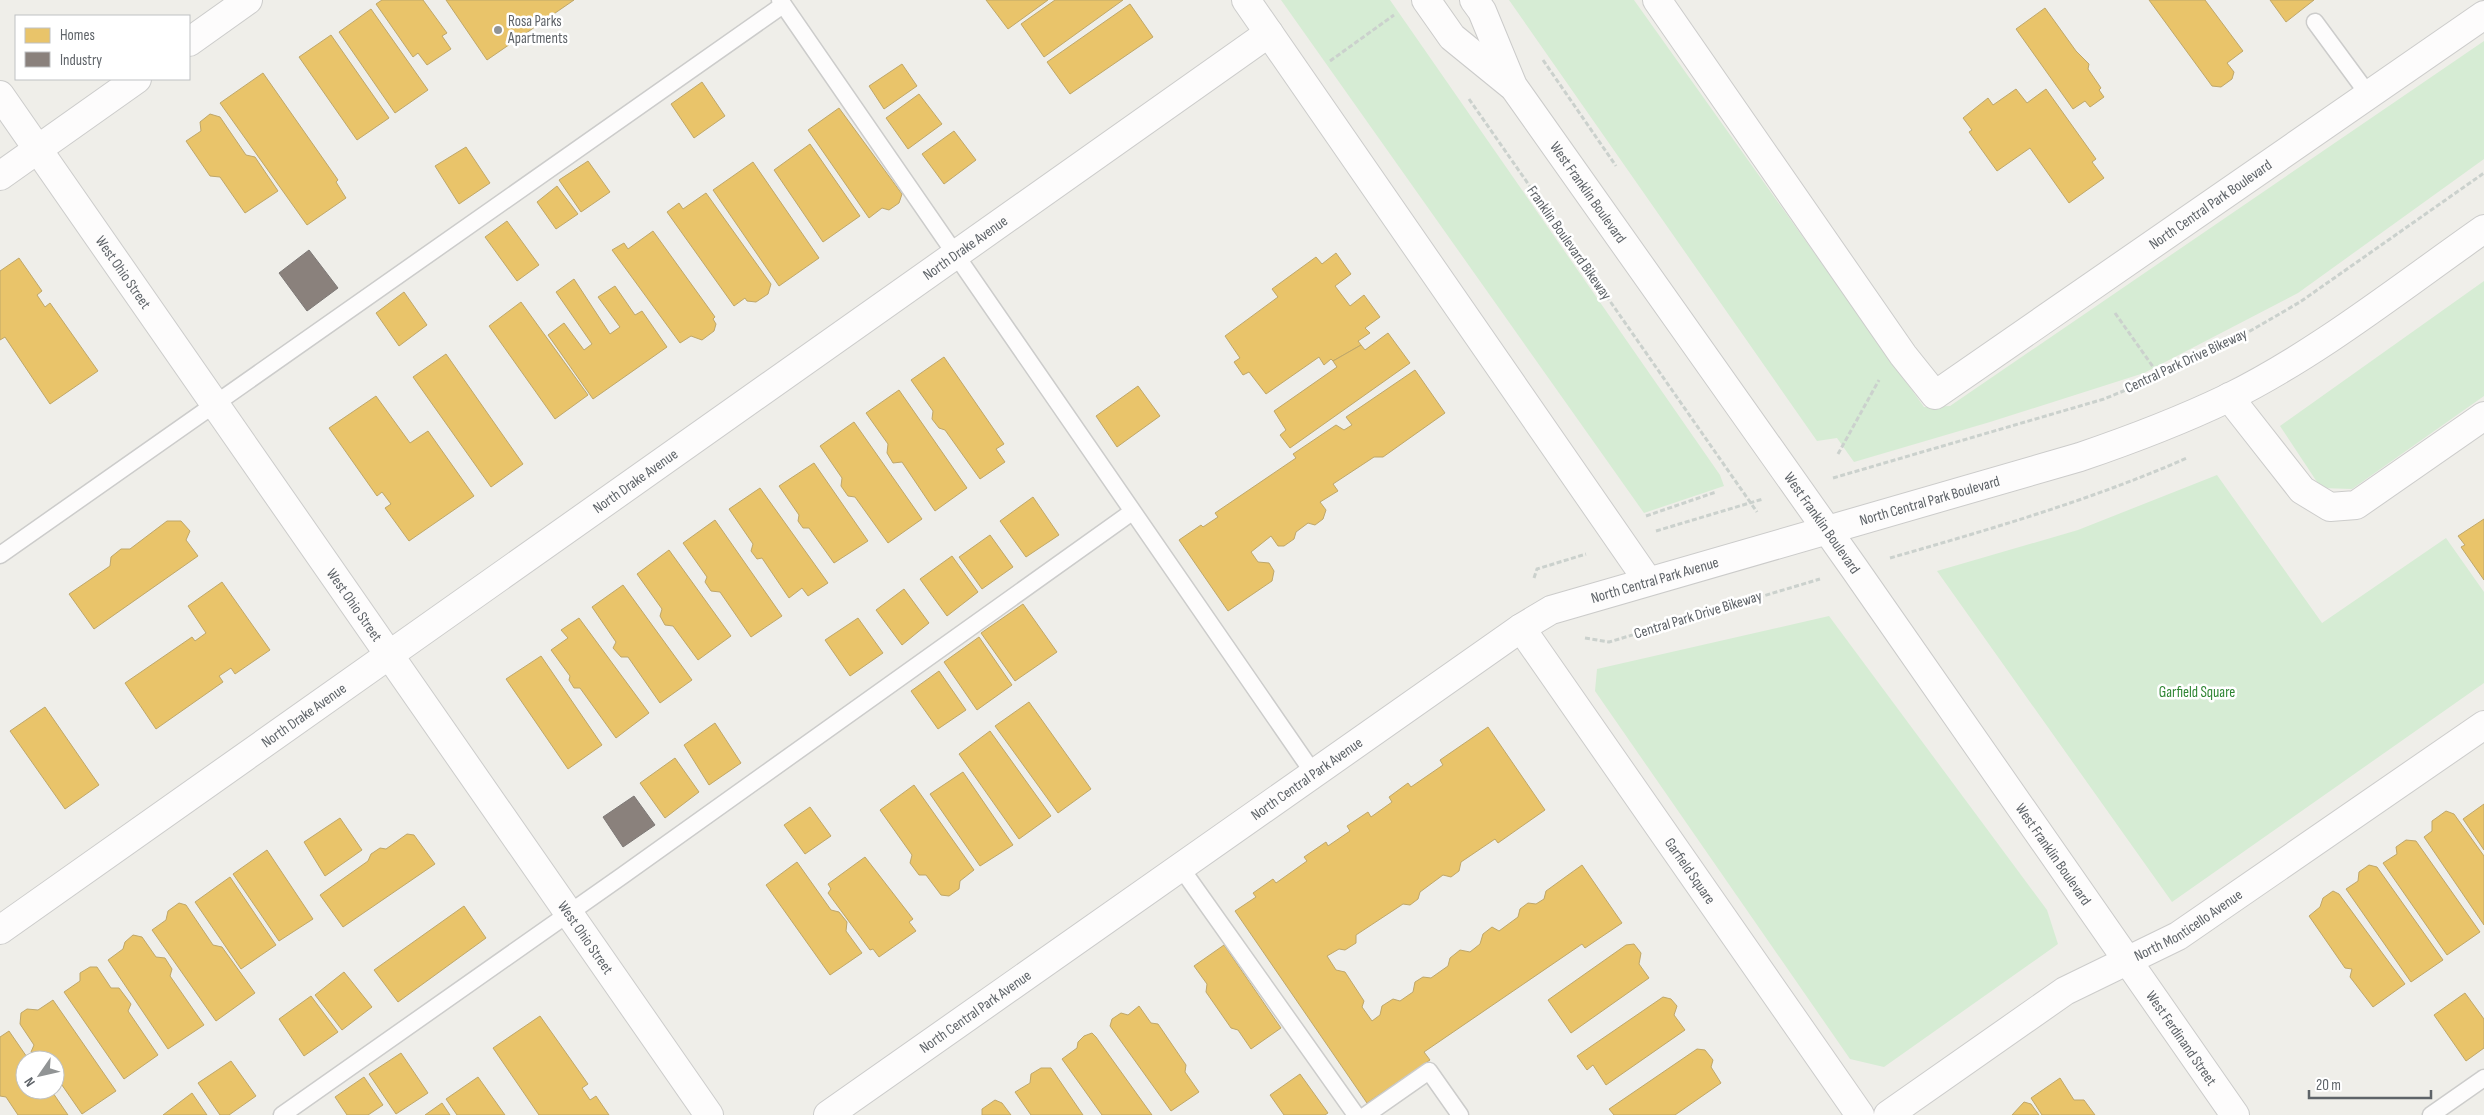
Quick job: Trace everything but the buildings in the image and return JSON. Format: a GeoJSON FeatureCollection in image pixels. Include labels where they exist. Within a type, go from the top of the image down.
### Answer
{"type":"FeatureCollection","features":[{"type":"Feature","properties":{"kind":"street"},"geometry":{"type":"LineString","coordinates":[[190,41],[248,0]]}},
{"type":"Feature","properties":{"kind":"street"},"geometry":{"type":"LineString","coordinates":[[1246,0],[1648,581]]}},
{"type":"Feature","properties":{"kind":"street","name":"West Franklin Boulevard"},"geometry":{"type":"LineString","coordinates":[[1426,0],[1452,37],[1513,86]]}},
{"type":"Feature","properties":{"kind":"street","name":"West Franklin Boulevard"},"geometry":{"type":"LineString","coordinates":[[1474,0],[1482,11],[1513,86],[2128,960]]}},
{"type":"Feature","properties":{"kind":"street","name":"North Central Park Boulevard"},"geometry":{"type":"LineString","coordinates":[[1657,0],[1903,355],[1935,395],[2484,15]]}},
{"type":"Feature","properties":{"kind":"street","name":"North Drake Avenue"},"geometry":{"type":"LineString","coordinates":[[0,930],[1269,33]]}},
{"type":"Feature","properties":{"kind":"street"},"geometry":{"type":"LineString","coordinates":[[0,176],[136,80]]}},
{"type":"Feature","properties":{"kind":"street","name":"West Ohio Street"},"geometry":{"type":"LineString","coordinates":[[0,95],[709,1115]]}},
{"type":"Feature","properties":{"kind":"street","name":"North Central Park Boulevard"},"geometry":{"type":"LineString","coordinates":[[1827,531],[2080,457],[2162,428],[2229,397],[2310,350],[2484,229]]}},
{"type":"Feature","properties":{"kind":"street"},"geometry":{"type":"LineString","coordinates":[[2229,397],[2302,490],[2330,507],[2356,505],[2484,416]]}},
{"type":"Feature","properties":{"kind":"street","name":"North Central Park Avenue"},"geometry":{"type":"LineString","coordinates":[[828,1115],[1521,628],[1552,610],[1827,531]]}},
{"type":"Feature","properties":{"kind":"street","name":"Garfield Square"},"geometry":{"type":"LineString","coordinates":[[1521,628],[1860,1115]]}},
{"type":"Feature","properties":{"kind":"street","name":"North Monticello Avenue"},"geometry":{"type":"LineString","coordinates":[[1888,1115],[2065,990],[2178,936],[2484,725]]}},
{"type":"Feature","properties":{"kind":"street","name":"West Ferdinand Street"},"geometry":{"type":"LineString","coordinates":[[2128,960],[2235,1115]]}},
{"type":"Feature","properties":{"kind":"lane"},"geometry":{"type":"LineString","coordinates":[[0,555],[781,2],[1314,774]]}},
{"type":"Feature","properties":{"kind":"lane"},"geometry":{"type":"LineString","coordinates":[[2315,22],[2368,94]]}},
{"type":"Feature","properties":{"kind":"lane"},"geometry":{"type":"LineString","coordinates":[[282,1115],[1132,512]]}},
{"type":"Feature","properties":{"kind":"lane"},"geometry":{"type":"LineString","coordinates":[[1181,868],[1356,1115]]}},
{"type":"Feature","properties":{"kind":"lane"},"geometry":{"type":"LineString","coordinates":[[1366,1115],[1429,1071],[1460,1115]]}},
{"type":"Feature","properties":{"kind":"lane"},"geometry":{"type":"LineString","coordinates":[[2431,1115],[2484,1078]]}},
{"type":"Feature","properties":{"kind":"path"},"geometry":{"type":"LineString","coordinates":[[1323,66],[1399,11]]}},
{"type":"Feature","properties":{"kind":"path","name":"Franklin Boulevard Bikeway"},"geometry":{"type":"LineString","coordinates":[[1467,96],[1738,485]]}},
{"type":"Feature","properties":{"kind":"path","name":"Central Park Drive Bikeway"},"geometry":{"type":"LineString","coordinates":[[1852,473],[2104,399],[2167,373],[2245,334],[2300,302],[2484,173]]}},
{"type":"Feature","properties":{"kind":"path"},"geometry":{"type":"LineString","coordinates":[[2113,310],[2156,371]]}},
{"type":"Feature","properties":{"kind":"path"},"geometry":{"type":"LineString","coordinates":[[1838,454],[1879,378]]}},
{"type":"Feature","properties":{"kind":"path"},"geometry":{"type":"LineString","coordinates":[[1908,552],[2067,505],[2130,483],[2192,456]]}},
{"type":"Feature","properties":{"kind":"path"},"geometry":{"type":"LineString","coordinates":[[1643,517],[1716,492]]}},
{"type":"Feature","properties":{"kind":"path"},"geometry":{"type":"LineString","coordinates":[[1650,533],[1728,509]]}},
{"type":"Feature","properties":{"kind":"path"},"geometry":{"type":"LineString","coordinates":[[1537,570],[1582,555]]}},
{"type":"Feature","properties":{"kind":"path","name":"Central Park Drive Bikeway"},"geometry":{"type":"LineString","coordinates":[[1609,642],[1786,588]]}},
{"type":"Feature","properties":{"kind":"green space"},"geometry":{"type":"Polygon","coordinates":[[[1281,0],[1390,0],[1720,475],[1724,486],[1644,513],[1281,0]]]}},
{"type":"Feature","properties":{"kind":"green space"},"geometry":{"type":"Polygon","coordinates":[[[1509,0],[1634,0],[1924,407],[1950,406],[2484,41],[2484,159],[2298,293],[2144,373],[1990,422],[1854,462],[1837,438],[1817,441],[1509,0]]]}},
{"type":"Feature","properties":{"kind":"green space"},"geometry":{"type":"Polygon","coordinates":[[[2484,281],[2484,396],[2352,489],[2321,488],[2280,426],[2484,281]]]}},
{"type":"Feature","properties":{"kind":"green space","name":"Garfield Square"},"geometry":{"type":"Polygon","coordinates":[[[2217,475],[2322,623],[2446,538],[2484,592],[2484,683],[2172,902],[1937,571],[2078,530],[2217,475]]]}},
{"type":"Feature","properties":{"kind":"green space"},"geometry":{"type":"Polygon","coordinates":[[[1829,616],[2047,910],[2058,944],[1884,1067],[1850,1059],[1595,691],[1597,669],[1829,616]]]}},
{"type":"Feature","properties":{"kind":"place","name":"Rosa Parks Apartments"},"geometry":{"type":"Point","coordinates":[498,30]}}]}
